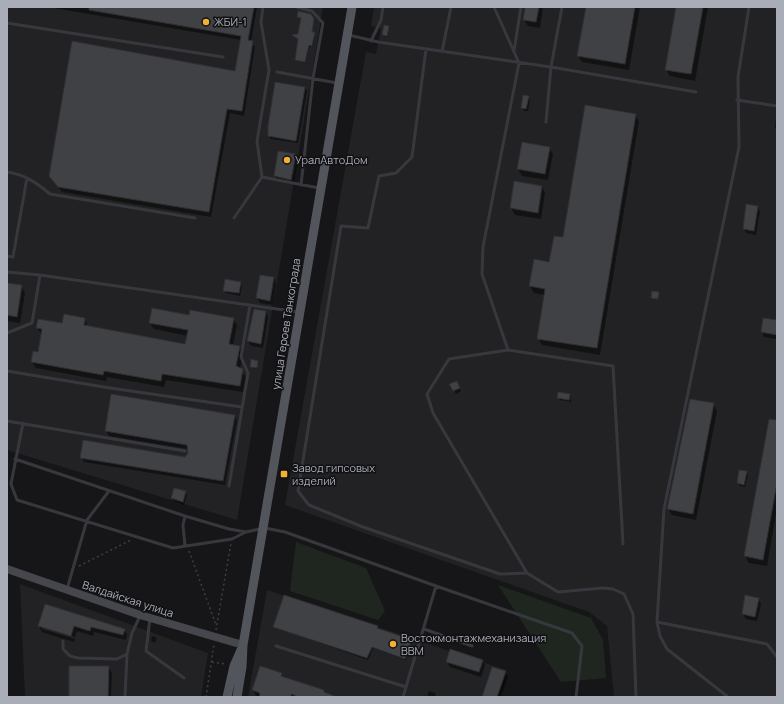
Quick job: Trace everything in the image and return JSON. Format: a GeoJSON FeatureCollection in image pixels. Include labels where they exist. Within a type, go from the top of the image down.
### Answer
{"type":"FeatureCollection","features":[{"type":"Feature","properties":{"kind":"main road","name":"улица Героев Танкограда"},"geometry":{"type":"LineString","coordinates":[[237,697],[242,667],[243,645],[265,528],[352,7]]}},
{"type":"Feature","properties":{"kind":"main road","name":"улица Героев Танкограда"},"geometry":{"type":"LineString","coordinates":[[227,697],[234,666],[243,645]]}},
{"type":"Feature","properties":{"kind":"street","name":"Валдайская улица"},"geometry":{"type":"LineString","coordinates":[[7,569],[140,615],[243,645]]}},
{"type":"Feature","properties":{"kind":"lane"},"geometry":{"type":"LineString","coordinates":[[234,218],[262,177],[257,140],[269,70],[261,22],[263,7]]}},
{"type":"Feature","properties":{"kind":"lane"},"geometry":{"type":"LineString","coordinates":[[296,7],[312,11],[323,23],[313,78],[301,185]]}},
{"type":"Feature","properties":{"kind":"lane"},"geometry":{"type":"LineString","coordinates":[[371,41],[381,20],[383,7]]}},
{"type":"Feature","properties":{"kind":"lane"},"geometry":{"type":"LineString","coordinates":[[442,52],[451,7]]}},
{"type":"Feature","properties":{"kind":"lane"},"geometry":{"type":"LineString","coordinates":[[494,7],[519,63],[483,247],[482,274],[508,350]]}},
{"type":"Feature","properties":{"kind":"lane"},"geometry":{"type":"LineString","coordinates":[[514,52],[521,7]]}},
{"type":"Feature","properties":{"kind":"lane"},"geometry":{"type":"LineString","coordinates":[[546,122],[551,67],[562,7]]}},
{"type":"Feature","properties":{"kind":"lane"},"geometry":{"type":"LineString","coordinates":[[728,697],[667,649],[660,636],[658,622],[664,510],[739,147],[737,100],[738,77],[749,7]]}},
{"type":"Feature","properties":{"kind":"lane"},"geometry":{"type":"LineString","coordinates":[[7,24],[223,57]]}},
{"type":"Feature","properties":{"kind":"lane"},"geometry":{"type":"LineString","coordinates":[[347,35],[371,41],[551,67],[696,92]]}},
{"type":"Feature","properties":{"kind":"lane"},"geometry":{"type":"LineString","coordinates":[[426,49],[412,157],[396,173],[379,176],[368,228],[341,226],[298,491],[309,505],[363,527],[500,574],[527,573]]}},
{"type":"Feature","properties":{"kind":"lane"},"geometry":{"type":"LineString","coordinates":[[277,72],[339,83]]}},
{"type":"Feature","properties":{"kind":"lane"},"geometry":{"type":"LineString","coordinates":[[737,100],[777,106]]}},
{"type":"Feature","properties":{"kind":"lane"},"geometry":{"type":"LineString","coordinates":[[7,172],[34,181],[50,194],[196,218]]}},
{"type":"Feature","properties":{"kind":"lane"},"geometry":{"type":"LineString","coordinates":[[262,177],[321,189]]}},
{"type":"Feature","properties":{"kind":"lane"},"geometry":{"type":"LineString","coordinates":[[7,256],[13,256],[26,178]]}},
{"type":"Feature","properties":{"kind":"lane"},"geometry":{"type":"LineString","coordinates":[[7,272],[40,275],[300,313]]}},
{"type":"Feature","properties":{"kind":"lane"},"geometry":{"type":"LineString","coordinates":[[7,333],[32,324],[40,275]]}},
{"type":"Feature","properties":{"kind":"lane"},"geometry":{"type":"LineString","coordinates":[[229,486],[248,373],[241,357],[250,305]]}},
{"type":"Feature","properties":{"kind":"lane"},"geometry":{"type":"LineString","coordinates":[[623,544],[613,366],[508,350],[449,359],[428,394],[433,413],[527,573],[558,592],[603,588],[613,589],[624,594],[633,614],[636,697]]}},
{"type":"Feature","properties":{"kind":"lane"},"geometry":{"type":"LineString","coordinates":[[7,371],[110,388],[242,407]]}},
{"type":"Feature","properties":{"kind":"lane"},"geometry":{"type":"LineString","coordinates":[[7,420],[185,451]]}},
{"type":"Feature","properties":{"kind":"lane"},"geometry":{"type":"LineString","coordinates":[[23,423],[11,484],[17,500],[87,520],[172,548],[232,539],[246,532],[265,528],[285,532],[572,633],[582,646],[576,697]]}},
{"type":"Feature","properties":{"kind":"lane"},"geometry":{"type":"LineString","coordinates":[[15,459],[185,516],[229,529],[246,532]]}},
{"type":"Feature","properties":{"kind":"lane"},"geometry":{"type":"LineString","coordinates":[[66,590],[87,520],[109,491]]}},
{"type":"Feature","properties":{"kind":"lane"},"geometry":{"type":"LineString","coordinates":[[185,516],[183,525],[186,546]]}},
{"type":"Feature","properties":{"kind":"lane"},"geometry":{"type":"LineString","coordinates":[[403,697],[436,586]]}},
{"type":"Feature","properties":{"kind":"lane"},"geometry":{"type":"LineString","coordinates":[[125,697],[127,654],[132,633],[140,615]]}},
{"type":"Feature","properties":{"kind":"lane"},"geometry":{"type":"LineString","coordinates":[[150,618],[146,651],[184,678]]}},
{"type":"Feature","properties":{"kind":"lane"},"geometry":{"type":"LineString","coordinates":[[658,622],[767,644],[777,657]]}},
{"type":"Feature","properties":{"kind":"lane"},"geometry":{"type":"LineString","coordinates":[[424,630],[472,646]]}},
{"type":"Feature","properties":{"kind":"lane"},"geometry":{"type":"LineString","coordinates":[[63,641],[63,649],[70,656],[78,658],[117,659],[127,654]]}},
{"type":"Feature","properties":{"kind":"lane"},"geometry":{"type":"LineString","coordinates":[[276,646],[406,687]]}},
{"type":"Feature","properties":{"kind":"path"},"geometry":{"type":"LineString","coordinates":[[72,570],[138,537]]}},
{"type":"Feature","properties":{"kind":"path"},"geometry":{"type":"LineString","coordinates":[[206,697],[214,637],[232,539]]}},
{"type":"Feature","properties":{"kind":"path"},"geometry":{"type":"LineString","coordinates":[[186,546],[216,627]]}},
{"type":"Feature","properties":{"kind":"shaded area"},"geometry":{"type":"Polygon","coordinates":[[[7,7],[323,7],[237,520],[7,450],[7,7]]]}},
{"type":"Feature","properties":{"kind":"shaded area"},"geometry":{"type":"Polygon","coordinates":[[[374,7],[777,7],[777,697],[614,697],[607,626],[589,612],[285,505],[366,52],[376,54],[381,29],[371,26],[374,7]]]}},
{"type":"Feature","properties":{"kind":"shaded area"},"geometry":{"type":"Polygon","coordinates":[[[296,542],[366,568],[385,611],[378,620],[290,591],[296,542]]]}},
{"type":"Feature","properties":{"kind":"shaded area"},"geometry":{"type":"Polygon","coordinates":[[[20,584],[208,653],[201,697],[25,697],[20,584]]]}},
{"type":"Feature","properties":{"kind":"shaded area"},"geometry":{"type":"Polygon","coordinates":[[[498,585],[591,618],[603,640],[606,678],[561,682],[498,585]]]}},
{"type":"Feature","properties":{"kind":"shaded area"},"geometry":{"type":"Polygon","coordinates":[[[267,590],[506,670],[498,697],[248,697],[267,590]]]}},
{"type":"Feature","properties":{"kind":"building"},"geometry":{"type":"Polygon","coordinates":[[[89,7],[254,7],[248,40],[253,41],[242,111],[227,109],[209,212],[58,187],[49,176],[72,41],[235,71],[241,36],[89,10],[89,7]]]}},
{"type":"Feature","properties":{"kind":"building"},"geometry":{"type":"Polygon","coordinates":[[[525,7],[539,7],[536,22],[523,20],[525,7]]]}},
{"type":"Feature","properties":{"kind":"building"},"geometry":{"type":"Polygon","coordinates":[[[586,7],[635,7],[625,64],[577,56],[586,7]]]}},
{"type":"Feature","properties":{"kind":"building"},"geometry":{"type":"Polygon","coordinates":[[[676,7],[703,7],[691,74],[665,70],[676,7]]]}},
{"type":"Feature","properties":{"kind":"building"},"geometry":{"type":"Polygon","coordinates":[[[298,11],[311,14],[314,19],[312,32],[315,32],[312,46],[309,45],[305,62],[295,60],[298,39],[292,35],[298,34],[301,18],[297,17],[298,11]]]}},
{"type":"Feature","properties":{"kind":"building"},"geometry":{"type":"Polygon","coordinates":[[[384,25],[389,26],[387,36],[382,35],[384,25]]]}},
{"type":"Feature","properties":{"kind":"building"},"geometry":{"type":"Polygon","coordinates":[[[275,82],[305,87],[296,141],[268,136],[268,126],[275,82]]]}},
{"type":"Feature","properties":{"kind":"building"},"geometry":{"type":"Polygon","coordinates":[[[523,95],[529,96],[526,109],[521,108],[523,95]]]}},
{"type":"Feature","properties":{"kind":"building"},"geometry":{"type":"Polygon","coordinates":[[[585,105],[636,114],[597,348],[537,339],[545,289],[529,286],[534,259],[549,262],[554,236],[563,237],[585,105]]]}},
{"type":"Feature","properties":{"kind":"building"},"geometry":{"type":"Polygon","coordinates":[[[522,142],[550,147],[545,174],[517,169],[522,142]]]}},
{"type":"Feature","properties":{"kind":"building"},"geometry":{"type":"Polygon","coordinates":[[[278,151],[296,154],[291,180],[274,176],[278,151]]]}},
{"type":"Feature","properties":{"kind":"building"},"geometry":{"type":"Polygon","coordinates":[[[514,181],[542,186],[538,213],[510,208],[514,181]]]}},
{"type":"Feature","properties":{"kind":"building"},"geometry":{"type":"Polygon","coordinates":[[[746,204],[758,206],[754,231],[743,229],[746,204]]]}},
{"type":"Feature","properties":{"kind":"building"},"geometry":{"type":"Polygon","coordinates":[[[260,275],[274,277],[270,301],[256,298],[260,275]]]}},
{"type":"Feature","properties":{"kind":"building"},"geometry":{"type":"Polygon","coordinates":[[[225,279],[241,282],[239,293],[223,291],[225,279]]]}},
{"type":"Feature","properties":{"kind":"building"},"geometry":{"type":"Polygon","coordinates":[[[7,283],[22,285],[17,317],[7,315],[7,283]]]}},
{"type":"Feature","properties":{"kind":"building"},"geometry":{"type":"Polygon","coordinates":[[[652,291],[659,292],[658,299],[651,298],[652,291]]]}},
{"type":"Feature","properties":{"kind":"building"},"geometry":{"type":"Polygon","coordinates":[[[152,308],[189,315],[190,310],[234,318],[229,344],[240,346],[236,366],[243,369],[240,386],[162,374],[161,381],[104,371],[103,375],[31,362],[33,351],[38,352],[42,329],[36,328],[38,319],[62,323],[64,314],[85,318],[84,325],[185,344],[188,330],[149,323],[152,308]]]}},
{"type":"Feature","properties":{"kind":"building"},"geometry":{"type":"Polygon","coordinates":[[[254,309],[266,311],[261,344],[247,341],[254,309]]]}},
{"type":"Feature","properties":{"kind":"building"},"geometry":{"type":"Polygon","coordinates":[[[763,318],[777,320],[777,335],[761,332],[763,318]]]}},
{"type":"Feature","properties":{"kind":"building"},"geometry":{"type":"Polygon","coordinates":[[[251,359],[258,361],[257,368],[250,367],[251,359]]]}},
{"type":"Feature","properties":{"kind":"building"},"geometry":{"type":"Polygon","coordinates":[[[457,381],[460,388],[453,391],[449,384],[457,381]]]}},
{"type":"Feature","properties":{"kind":"building"},"geometry":{"type":"Polygon","coordinates":[[[558,392],[570,394],[569,400],[557,398],[558,392]]]}},
{"type":"Feature","properties":{"kind":"building"},"geometry":{"type":"Polygon","coordinates":[[[111,394],[235,415],[223,481],[80,458],[83,440],[185,457],[188,453],[187,445],[105,431],[111,394]]]}},
{"type":"Feature","properties":{"kind":"building"},"geometry":{"type":"Polygon","coordinates":[[[690,399],[714,403],[693,514],[667,509],[690,399]]]}},
{"type":"Feature","properties":{"kind":"building"},"geometry":{"type":"Polygon","coordinates":[[[769,419],[777,420],[777,483],[763,560],[744,556],[769,419]]]}},
{"type":"Feature","properties":{"kind":"building"},"geometry":{"type":"Polygon","coordinates":[[[739,470],[747,471],[744,485],[737,483],[739,470]]]}},
{"type":"Feature","properties":{"kind":"building"},"geometry":{"type":"Polygon","coordinates":[[[174,488],[186,491],[183,502],[171,498],[174,488]]]}},
{"type":"Feature","properties":{"kind":"building"},"geometry":{"type":"Polygon","coordinates":[[[284,595],[378,626],[377,628],[412,640],[405,659],[372,647],[367,658],[273,627],[284,595]]]}},
{"type":"Feature","properties":{"kind":"building"},"geometry":{"type":"Polygon","coordinates":[[[745,595],[759,598],[755,617],[742,614],[745,595]]]}},
{"type":"Feature","properties":{"kind":"building"},"geometry":{"type":"Polygon","coordinates":[[[45,604],[125,629],[123,635],[91,627],[90,631],[74,626],[71,636],[38,626],[45,604]]]}},
{"type":"Feature","properties":{"kind":"building"},"geometry":{"type":"Polygon","coordinates":[[[450,649],[483,660],[479,672],[446,662],[450,649]]]}},
{"type":"Feature","properties":{"kind":"building"},"geometry":{"type":"Polygon","coordinates":[[[69,666],[109,666],[108,697],[69,697],[69,666]]]}},
{"type":"Feature","properties":{"kind":"building"},"geometry":{"type":"Polygon","coordinates":[[[260,666],[282,673],[281,676],[324,690],[324,692],[337,697],[299,697],[291,694],[291,697],[259,697],[260,693],[252,690],[260,666]]]}},
{"type":"Feature","properties":{"kind":"building"},"geometry":{"type":"Polygon","coordinates":[[[492,667],[506,671],[497,697],[482,697],[492,667]]]}},
{"type":"Feature","properties":{"kind":"place","name":"ЖБИ-1"},"geometry":{"type":"Point","coordinates":[206,22]}},
{"type":"Feature","properties":{"kind":"place","name":"УралАвтоДом"},"geometry":{"type":"Point","coordinates":[287,160]}},
{"type":"Feature","properties":{"kind":"place","name":"Завод гипсовых изделий"},"geometry":{"type":"Point","coordinates":[284,474]}},
{"type":"Feature","properties":{"kind":"place","name":"Востокмонтажмеханизация ВВМ"},"geometry":{"type":"Point","coordinates":[393,644]}}]}
